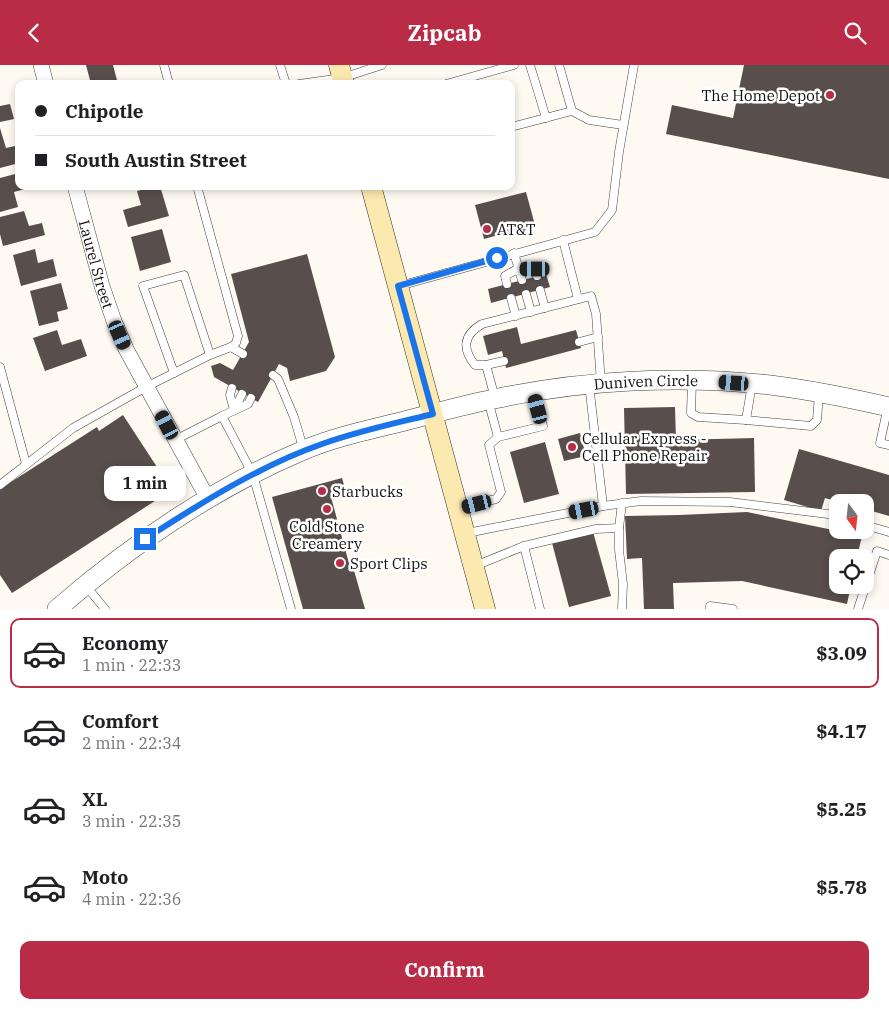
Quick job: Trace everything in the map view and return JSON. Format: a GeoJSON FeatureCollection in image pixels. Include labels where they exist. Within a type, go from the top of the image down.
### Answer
{"type":"FeatureCollection","features":[{"type":"Feature","properties":{"kind":"main road"},"geometry":{"type":"LineString","coordinates":[[373,190],[485,609]]}},
{"type":"Feature","properties":{"kind":"street"},"geometry":{"type":"LineString","coordinates":[[41,65],[45,80]]}},
{"type":"Feature","properties":{"kind":"street","name":"Laurel Street"},"geometry":{"type":"LineString","coordinates":[[76,190],[102,286],[114,321],[146,387],[208,499]]}},
{"type":"Feature","properties":{"kind":"street","name":"Duniven Circle"},"geometry":{"type":"LineString","coordinates":[[57,609],[145,539],[208,499],[253,475],[304,451],[342,437],[491,399],[595,384],[657,380],[769,385],[819,392],[889,407]]}},
{"type":"Feature","properties":{"kind":"lane"},"geometry":{"type":"LineString","coordinates":[[164,65],[168,80]]}},
{"type":"Feature","properties":{"kind":"lane"},"geometry":{"type":"LineString","coordinates":[[280,65],[285,80]]}},
{"type":"Feature","properties":{"kind":"lane"},"geometry":{"type":"LineString","coordinates":[[320,80],[382,65]]}},
{"type":"Feature","properties":{"kind":"lane"},"geometry":{"type":"LineString","coordinates":[[460,80],[514,65]]}},
{"type":"Feature","properties":{"kind":"lane"},"geometry":{"type":"LineString","coordinates":[[530,65],[546,118]]}},
{"type":"Feature","properties":{"kind":"lane"},"geometry":{"type":"LineString","coordinates":[[559,65],[572,111]]}},
{"type":"Feature","properties":{"kind":"lane"},"geometry":{"type":"LineString","coordinates":[[398,286],[595,232],[612,210],[618,152],[634,65]]}},
{"type":"Feature","properties":{"kind":"lane"},"geometry":{"type":"LineString","coordinates":[[515,126],[572,111],[589,120],[623,125]]}},
{"type":"Feature","properties":{"kind":"lane"},"geometry":{"type":"LineString","coordinates":[[0,485],[73,428],[146,387],[236,343],[238,336],[198,190]]}},
{"type":"Feature","properties":{"kind":"lane"},"geometry":{"type":"LineString","coordinates":[[563,240],[578,299]]}},
{"type":"Feature","properties":{"kind":"lane"},"geometry":{"type":"LineString","coordinates":[[514,253],[522,280]]}},
{"type":"Feature","properties":{"kind":"lane"},"geometry":{"type":"LineString","coordinates":[[507,284],[505,276],[518,268],[535,269],[536,275]]}},
{"type":"Feature","properties":{"kind":"lane"},"geometry":{"type":"LineString","coordinates":[[174,373],[143,286],[184,275],[210,355]]}},
{"type":"Feature","properties":{"kind":"lane"},"geometry":{"type":"LineString","coordinates":[[540,290],[545,308]]}},
{"type":"Feature","properties":{"kind":"lane"},"geometry":{"type":"LineString","coordinates":[[526,294],[531,312]]}},
{"type":"Feature","properties":{"kind":"lane"},"geometry":{"type":"LineString","coordinates":[[504,361],[486,365],[475,365],[469,359],[466,348],[468,336],[473,329],[482,324],[591,296],[596,314],[598,337],[595,384],[603,507]]}},
{"type":"Feature","properties":{"kind":"lane"},"geometry":{"type":"LineString","coordinates":[[511,298],[516,315]]}},
{"type":"Feature","properties":{"kind":"lane"},"geometry":{"type":"LineString","coordinates":[[579,342],[598,337]]}},
{"type":"Feature","properties":{"kind":"lane"},"geometry":{"type":"LineString","coordinates":[[230,347],[243,353]]}},
{"type":"Feature","properties":{"kind":"lane"},"geometry":{"type":"LineString","coordinates":[[486,365],[498,437]]}},
{"type":"Feature","properties":{"kind":"lane"},"geometry":{"type":"LineString","coordinates":[[0,367],[26,464]]}},
{"type":"Feature","properties":{"kind":"lane"},"geometry":{"type":"LineString","coordinates":[[273,375],[278,379],[294,417],[304,451]]}},
{"type":"Feature","properties":{"kind":"lane"},"geometry":{"type":"LineString","coordinates":[[692,381],[691,413],[698,417],[811,426],[817,420],[819,392]]}},
{"type":"Feature","properties":{"kind":"lane"},"geometry":{"type":"LineString","coordinates":[[746,420],[752,384]]}},
{"type":"Feature","properties":{"kind":"lane"},"geometry":{"type":"LineString","coordinates":[[232,388],[230,395],[234,411]]}},
{"type":"Feature","properties":{"kind":"lane"},"geometry":{"type":"LineString","coordinates":[[458,509],[496,499],[501,493],[489,445],[498,437],[543,427],[534,392]]}},
{"type":"Feature","properties":{"kind":"lane"},"geometry":{"type":"LineString","coordinates":[[234,411],[242,394]]}},
{"type":"Feature","properties":{"kind":"lane"},"geometry":{"type":"LineString","coordinates":[[175,440],[248,404],[251,398]]}},
{"type":"Feature","properties":{"kind":"lane"},"geometry":{"type":"LineString","coordinates":[[889,407],[880,443],[889,445]]}},
{"type":"Feature","properties":{"kind":"lane"},"geometry":{"type":"LineString","coordinates":[[222,416],[253,475],[291,609]]}},
{"type":"Feature","properties":{"kind":"lane"},"geometry":{"type":"LineString","coordinates":[[465,534],[622,503],[641,501],[730,502],[829,514]]}},
{"type":"Feature","properties":{"kind":"lane"},"geometry":{"type":"LineString","coordinates":[[622,503],[619,528],[619,550],[623,585],[622,609]]}},
{"type":"Feature","properties":{"kind":"lane"},"geometry":{"type":"LineString","coordinates":[[474,567],[524,546],[596,529],[619,528]]}},
{"type":"Feature","properties":{"kind":"lane"},"geometry":{"type":"LineString","coordinates":[[874,528],[889,532]]}},
{"type":"Feature","properties":{"kind":"lane"},"geometry":{"type":"LineString","coordinates":[[524,546],[540,609]]}},
{"type":"Feature","properties":{"kind":"lane"},"geometry":{"type":"LineString","coordinates":[[858,609],[877,551],[889,555]]}},
{"type":"Feature","properties":{"kind":"lane"},"geometry":{"type":"LineString","coordinates":[[85,585],[105,609]]}},
{"type":"Feature","properties":{"kind":"lane"},"geometry":{"type":"LineString","coordinates":[[710,609],[710,606],[733,609]]}},
{"type":"Feature","properties":{"kind":"building"},"geometry":{"type":"Polygon","coordinates":[[[86,65],[113,65],[117,80],[90,80],[86,65]]]}},
{"type":"Feature","properties":{"kind":"building","name":"The Home Depot"},"geometry":{"type":"Polygon","coordinates":[[[744,65],[889,65],[889,179],[666,134],[672,105],[733,118],[744,65]]]}},
{"type":"Feature","properties":{"kind":"building"},"geometry":{"type":"Polygon","coordinates":[[[10,104],[14,119],[0,122],[0,106],[10,104]]]}},
{"type":"Feature","properties":{"kind":"building"},"geometry":{"type":"Polygon","coordinates":[[[0,128],[6,148],[15,146],[15,164],[0,168],[0,128]]]}},
{"type":"Feature","properties":{"kind":"building"},"geometry":{"type":"Polygon","coordinates":[[[15,174],[15,190],[22,190],[14,192],[18,207],[0,212],[0,178],[15,174]]]}},
{"type":"Feature","properties":{"kind":"building"},"geometry":{"type":"Polygon","coordinates":[[[161,190],[169,216],[128,227],[123,210],[141,205],[137,191],[161,190]]]}},
{"type":"Feature","properties":{"kind":"building"},"geometry":{"type":"Polygon","coordinates":[[[526,192],[535,225],[484,239],[475,205],[526,192]]]}},
{"type":"Feature","properties":{"kind":"building"},"geometry":{"type":"Polygon","coordinates":[[[24,211],[29,226],[42,223],[45,235],[3,246],[0,234],[0,217],[24,211]]]}},
{"type":"Feature","properties":{"kind":"building"},"geometry":{"type":"Polygon","coordinates":[[[162,229],[171,262],[140,271],[131,237],[162,229]]]}},
{"type":"Feature","properties":{"kind":"building"},"geometry":{"type":"Polygon","coordinates":[[[35,249],[38,263],[53,259],[57,276],[21,286],[13,255],[35,249]]]}},
{"type":"Feature","properties":{"kind":"building"},"geometry":{"type":"Polygon","coordinates":[[[307,254],[335,357],[326,371],[290,381],[287,368],[279,364],[258,402],[214,377],[211,366],[220,363],[233,370],[249,342],[231,274],[307,254]]]}},
{"type":"Feature","properties":{"kind":"building"},"geometry":{"type":"Polygon","coordinates":[[[546,274],[550,287],[491,303],[488,289],[546,274]]]}},
{"type":"Feature","properties":{"kind":"building"},"geometry":{"type":"Polygon","coordinates":[[[61,283],[68,309],[57,312],[59,321],[39,326],[30,291],[61,283]]]}},
{"type":"Feature","properties":{"kind":"building"},"geometry":{"type":"Polygon","coordinates":[[[517,327],[521,344],[576,330],[581,348],[506,368],[502,351],[488,355],[483,336],[517,327]]]}},
{"type":"Feature","properties":{"kind":"building"},"geometry":{"type":"Polygon","coordinates":[[[57,330],[62,345],[81,339],[87,356],[45,371],[33,338],[57,330]]]}},
{"type":"Feature","properties":{"kind":"building"},"geometry":{"type":"Polygon","coordinates":[[[675,407],[676,440],[754,438],[755,492],[626,494],[624,408],[675,407]]]}},
{"type":"Feature","properties":{"kind":"building"},"geometry":{"type":"Polygon","coordinates":[[[123,415],[172,490],[12,593],[0,575],[0,489],[97,427],[99,431],[123,415]]]}},
{"type":"Feature","properties":{"kind":"building","name":"Cellular Express - Cell Phone Repair"},"geometry":{"type":"Polygon","coordinates":[[[580,433],[586,456],[564,461],[558,439],[580,433]]]}},
{"type":"Feature","properties":{"kind":"building"},"geometry":{"type":"Polygon","coordinates":[[[545,442],[559,494],[524,503],[510,452],[545,442]]]}},
{"type":"Feature","properties":{"kind":"building"},"geometry":{"type":"Polygon","coordinates":[[[799,449],[889,475],[889,516],[874,512],[874,494],[829,494],[829,499],[825,498],[821,511],[784,500],[799,449]]]}},
{"type":"Feature","properties":{"kind":"building"},"geometry":{"type":"Polygon","coordinates":[[[342,478],[346,492],[331,497],[350,567],[353,567],[365,609],[303,609],[272,497],[342,478]]]}},
{"type":"Feature","properties":{"kind":"building"},"geometry":{"type":"Polygon","coordinates":[[[747,512],[829,529],[829,539],[861,539],[859,549],[829,549],[829,594],[849,594],[847,604],[742,581],[673,583],[674,609],[644,609],[642,558],[627,559],[625,516],[747,512]]]}},
{"type":"Feature","properties":{"kind":"building"},"geometry":{"type":"Polygon","coordinates":[[[593,532],[611,596],[569,607],[552,543],[593,532]]]}},
{"type":"Feature","properties":{"kind":"place","name":"The Home Depot"},"geometry":{"type":"Point","coordinates":[830,95]}},
{"type":"Feature","properties":{"kind":"place","name":"AT&T"},"geometry":{"type":"Point","coordinates":[487,229]}},
{"type":"Feature","properties":{"kind":"place","name":"Cellular Express - Cell Phone Repair"},"geometry":{"type":"Point","coordinates":[572,447]}},
{"type":"Feature","properties":{"kind":"place","name":"Starbucks"},"geometry":{"type":"Point","coordinates":[322,491]}},
{"type":"Feature","properties":{"kind":"place","name":"Cold Stone Creamery"},"geometry":{"type":"Point","coordinates":[327,509]}},
{"type":"Feature","properties":{"kind":"place","name":"Sport Clips"},"geometry":{"type":"Point","coordinates":[340,563]}},
{"type":"Feature","properties":{"kind":"route"},"geometry":{"type":"LineString","coordinates":[[145,539],[208,499],[304,451],[342,437],[433,414],[398,286],[497,258]]}}]}
